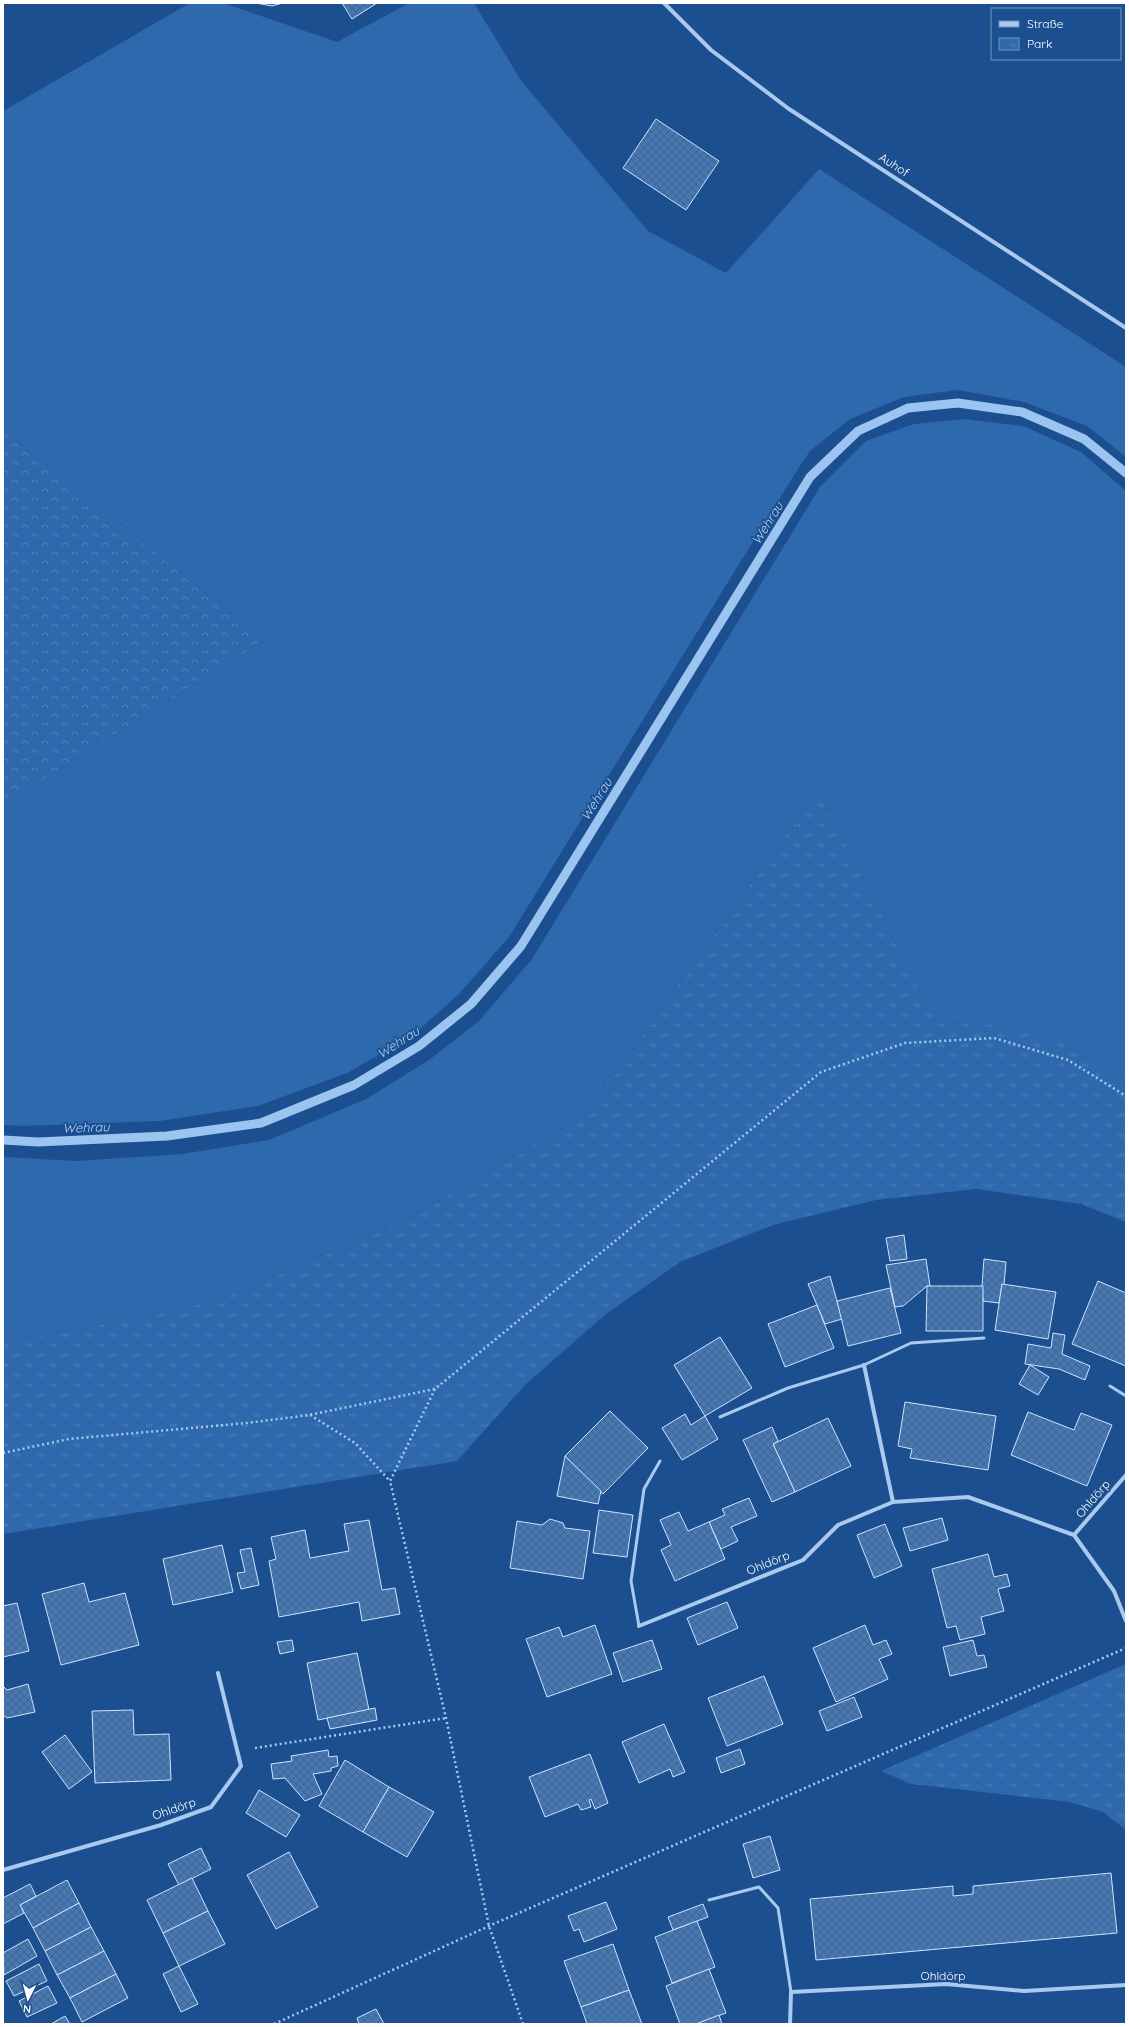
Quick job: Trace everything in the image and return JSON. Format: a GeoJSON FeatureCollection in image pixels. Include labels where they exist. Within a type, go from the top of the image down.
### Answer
{"type":"FeatureCollection","features":[{"type":"Feature","properties":{"kind":"street","name":"Auhof"},"geometry":{"type":"LineString","coordinates":[[664,3],[711,50],[789,109],[1126,328]]}},
{"type":"Feature","properties":{"kind":"street"},"geometry":{"type":"LineString","coordinates":[[864,1365],[893,1502]]}},
{"type":"Feature","properties":{"kind":"street","name":"Ohldörp"},"geometry":{"type":"LineString","coordinates":[[1074,1535],[1126,1475]]}},
{"type":"Feature","properties":{"kind":"street","name":"Ohldörp"},"geometry":{"type":"LineString","coordinates":[[639,1626],[803,1560],[838,1525],[893,1502],[968,1497],[1074,1535],[1114,1591],[1126,1620]]}},
{"type":"Feature","properties":{"kind":"street","name":"Ohldörp"},"geometry":{"type":"LineString","coordinates":[[3,1870],[162,1825],[211,1807],[241,1766],[218,1673]]}},
{"type":"Feature","properties":{"kind":"street","name":"Ohldörp"},"geometry":{"type":"LineString","coordinates":[[791,1992],[946,1984],[1024,1991],[1126,1985]]}},
{"type":"Feature","properties":{"kind":"street"},"geometry":{"type":"LineString","coordinates":[[790,2024],[791,1992]]}},
{"type":"Feature","properties":{"kind":"lane"},"geometry":{"type":"LineString","coordinates":[[720,1417],[788,1388],[864,1365],[911,1343],[984,1338]]}},
{"type":"Feature","properties":{"kind":"lane"},"geometry":{"type":"LineString","coordinates":[[1110,1386],[1126,1396]]}},
{"type":"Feature","properties":{"kind":"lane"},"geometry":{"type":"LineString","coordinates":[[639,1626],[631,1582],[644,1488],[660,1462]]}},
{"type":"Feature","properties":{"kind":"lane"},"geometry":{"type":"LineString","coordinates":[[709,1900],[759,1887],[778,1908],[791,1992]]}},
{"type":"Feature","properties":{"kind":"path"},"geometry":{"type":"LineString","coordinates":[[390,1481],[435,1389],[821,1072],[905,1043],[994,1038],[1068,1060],[1126,1096]]}},
{"type":"Feature","properties":{"kind":"path"},"geometry":{"type":"LineString","coordinates":[[3,1453],[69,1439],[247,1423],[309,1415],[435,1389]]}},
{"type":"Feature","properties":{"kind":"path"},"geometry":{"type":"LineString","coordinates":[[309,1415],[355,1443],[390,1481],[446,1718],[489,1926],[522,2024]]}},
{"type":"Feature","properties":{"kind":"path"},"geometry":{"type":"LineString","coordinates":[[274,2024],[489,1926],[1126,1648]]}},
{"type":"Feature","properties":{"kind":"path"},"geometry":{"type":"LineString","coordinates":[[237,1750],[446,1718]]}},
{"type":"Feature","properties":{"kind":"green space"},"geometry":{"type":"Polygon","coordinates":[[[190,3],[223,3],[337,42],[409,3],[474,3],[522,82],[648,231],[726,273],[819,169],[1126,367],[1126,457],[1087,426],[1024,402],[958,390],[904,397],[850,419],[810,451],[796,472],[509,937],[459,994],[412,1036],[347,1073],[258,1106],[160,1121],[24,1126],[3,1125],[3,806],[265,640],[3,430],[3,111],[190,3]]]}},
{"type":"Feature","properties":{"kind":"green space"},"geometry":{"type":"Polygon","coordinates":[[[964,419],[1023,426],[1081,452],[1126,491],[1126,1082],[1066,1044],[977,1022],[936,1023],[818,789],[586,1115],[411,1217],[216,1301],[3,1343],[3,1157],[76,1161],[182,1154],[269,1140],[366,1099],[429,1060],[479,1021],[532,959],[820,487],[866,441],[914,424],[964,419]]]}},
{"type":"Feature","properties":{"kind":"green space"},"geometry":{"type":"Polygon","coordinates":[[[3,430],[265,640],[3,806],[3,430]]]}},
{"type":"Feature","properties":{"kind":"green space"},"geometry":{"type":"Polygon","coordinates":[[[818,789],[936,1023],[977,1022],[1027,1031],[1066,1044],[1126,1082],[1126,1222],[1081,1204],[977,1189],[876,1200],[773,1225],[680,1262],[606,1314],[526,1384],[457,1461],[3,1534],[3,1343],[216,1301],[411,1217],[586,1115],[818,789]]]}},
{"type":"Feature","properties":{"kind":"green space"},"geometry":{"type":"Polygon","coordinates":[[[1126,1664],[1126,1830],[1103,1812],[1070,1802],[911,1784],[881,1771],[1126,1664]]]}},
{"type":"Feature","properties":{"kind":"building"},"geometry":{"type":"Polygon","coordinates":[[[256,3],[283,3],[272,6],[256,3]]]}},
{"type":"Feature","properties":{"kind":"building"},"geometry":{"type":"Polygon","coordinates":[[[342,3],[377,3],[352,19],[342,3]]]}},
{"type":"Feature","properties":{"kind":"building"},"geometry":{"type":"Polygon","coordinates":[[[656,119],[719,161],[686,210],[623,168],[656,119]]]}},
{"type":"Feature","properties":{"kind":"building"},"geometry":{"type":"Polygon","coordinates":[[[904,1235],[907,1259],[890,1261],[886,1238],[904,1235]]]}},
{"type":"Feature","properties":{"kind":"building"},"geometry":{"type":"Polygon","coordinates":[[[926,1259],[930,1286],[927,1286],[903,1306],[895,1307],[886,1265],[926,1259]]]}},
{"type":"Feature","properties":{"kind":"building"},"geometry":{"type":"Polygon","coordinates":[[[984,1259],[1006,1262],[1004,1285],[1002,1284],[999,1303],[983,1301],[982,1286],[984,1259]]]}},
{"type":"Feature","properties":{"kind":"building"},"geometry":{"type":"Polygon","coordinates":[[[830,1276],[842,1319],[825,1324],[808,1284],[830,1276]]]}},
{"type":"Feature","properties":{"kind":"building"},"geometry":{"type":"Polygon","coordinates":[[[1098,1281],[1126,1293],[1126,1366],[1072,1344],[1098,1281]]]}},
{"type":"Feature","properties":{"kind":"building"},"geometry":{"type":"Polygon","coordinates":[[[1002,1284],[1056,1292],[1048,1339],[995,1330],[1002,1284]]]}},
{"type":"Feature","properties":{"kind":"building"},"geometry":{"type":"Polygon","coordinates":[[[927,1286],[983,1286],[983,1331],[926,1331],[927,1286]]]}},
{"type":"Feature","properties":{"kind":"building"},"geometry":{"type":"Polygon","coordinates":[[[890,1288],[901,1333],[848,1346],[837,1301],[890,1288]]]}},
{"type":"Feature","properties":{"kind":"building"},"geometry":{"type":"Polygon","coordinates":[[[817,1305],[834,1348],[785,1367],[768,1324],[817,1305]]]}},
{"type":"Feature","properties":{"kind":"building"},"geometry":{"type":"Polygon","coordinates":[[[1053,1333],[1065,1335],[1062,1354],[1090,1366],[1085,1380],[1059,1369],[1025,1364],[1028,1344],[1051,1348],[1053,1333]]]}},
{"type":"Feature","properties":{"kind":"building"},"geometry":{"type":"Polygon","coordinates":[[[720,1337],[752,1388],[705,1416],[674,1365],[720,1337]]]}},
{"type":"Feature","properties":{"kind":"building"},"geometry":{"type":"Polygon","coordinates":[[[1030,1365],[1049,1377],[1038,1395],[1019,1384],[1030,1365]]]}},
{"type":"Feature","properties":{"kind":"building"},"geometry":{"type":"Polygon","coordinates":[[[905,1402],[996,1416],[988,1470],[910,1458],[912,1449],[898,1446],[905,1402]]]}},
{"type":"Feature","properties":{"kind":"building"},"geometry":{"type":"Polygon","coordinates":[[[610,1411],[648,1448],[603,1494],[565,1456],[610,1411]]]}},
{"type":"Feature","properties":{"kind":"building"},"geometry":{"type":"Polygon","coordinates":[[[1028,1412],[1074,1430],[1081,1413],[1112,1425],[1087,1486],[1011,1455],[1028,1412]]]}},
{"type":"Feature","properties":{"kind":"building"},"geometry":{"type":"Polygon","coordinates":[[[685,1414],[691,1425],[705,1416],[718,1439],[682,1460],[662,1428],[685,1414]]]}},
{"type":"Feature","properties":{"kind":"building"},"geometry":{"type":"Polygon","coordinates":[[[828,1418],[851,1466],[795,1492],[773,1444],[828,1418]]]}},
{"type":"Feature","properties":{"kind":"building"},"geometry":{"type":"Polygon","coordinates":[[[772,1427],[778,1441],[773,1444],[795,1492],[772,1502],[743,1440],[772,1427]]]}},
{"type":"Feature","properties":{"kind":"building"},"geometry":{"type":"Polygon","coordinates":[[[565,1456],[601,1491],[598,1504],[557,1496],[565,1456]]]}},
{"type":"Feature","properties":{"kind":"building"},"geometry":{"type":"Polygon","coordinates":[[[749,1498],[757,1516],[731,1527],[738,1541],[721,1549],[709,1522],[725,1515],[722,1509],[749,1498]]]}},
{"type":"Feature","properties":{"kind":"building"},"geometry":{"type":"Polygon","coordinates":[[[599,1510],[633,1515],[627,1557],[593,1553],[599,1510]]]}},
{"type":"Feature","properties":{"kind":"building"},"geometry":{"type":"Polygon","coordinates":[[[679,1512],[688,1531],[709,1522],[725,1559],[675,1581],[661,1550],[671,1545],[660,1520],[679,1512]]]}},
{"type":"Feature","properties":{"kind":"building"},"geometry":{"type":"Polygon","coordinates":[[[942,1518],[948,1540],[910,1551],[903,1528],[942,1518]]]}},
{"type":"Feature","properties":{"kind":"building"},"geometry":{"type":"Polygon","coordinates":[[[550,1519],[563,1523],[565,1528],[590,1531],[583,1579],[510,1568],[517,1521],[542,1525],[550,1519]]]}},
{"type":"Feature","properties":{"kind":"building"},"geometry":{"type":"Polygon","coordinates":[[[369,1520],[382,1590],[395,1588],[400,1614],[362,1621],[359,1602],[279,1617],[269,1561],[276,1559],[271,1537],[305,1530],[310,1558],[349,1551],[344,1524],[369,1520]]]}},
{"type":"Feature","properties":{"kind":"building"},"geometry":{"type":"Polygon","coordinates":[[[885,1524],[902,1566],[874,1578],[857,1535],[885,1524]]]}},
{"type":"Feature","properties":{"kind":"building"},"geometry":{"type":"Polygon","coordinates":[[[222,1545],[233,1592],[173,1605],[163,1559],[222,1545]]]}},
{"type":"Feature","properties":{"kind":"building"},"geometry":{"type":"Polygon","coordinates":[[[251,1548],[259,1585],[241,1589],[237,1573],[245,1572],[240,1550],[251,1548]]]}},
{"type":"Feature","properties":{"kind":"building"},"geometry":{"type":"Polygon","coordinates":[[[988,1554],[994,1577],[1007,1574],[1010,1586],[998,1589],[1004,1611],[981,1617],[985,1634],[960,1640],[956,1626],[947,1628],[932,1569],[988,1554]]]}},
{"type":"Feature","properties":{"kind":"building"},"geometry":{"type":"Polygon","coordinates":[[[84,1583],[89,1602],[125,1593],[139,1645],[61,1665],[42,1594],[84,1583]]]}},
{"type":"Feature","properties":{"kind":"building"},"geometry":{"type":"Polygon","coordinates":[[[727,1602],[738,1628],[698,1645],[687,1618],[727,1602]]]}},
{"type":"Feature","properties":{"kind":"building"},"geometry":{"type":"Polygon","coordinates":[[[17,1603],[29,1651],[3,1657],[3,1606],[17,1603]]]}},
{"type":"Feature","properties":{"kind":"building"},"geometry":{"type":"Polygon","coordinates":[[[595,1625],[612,1674],[547,1697],[526,1639],[559,1627],[563,1637],[595,1625]]]}},
{"type":"Feature","properties":{"kind":"building"},"geometry":{"type":"Polygon","coordinates":[[[865,1625],[873,1645],[886,1640],[892,1654],[879,1659],[888,1679],[836,1702],[813,1648],[865,1625]]]}},
{"type":"Feature","properties":{"kind":"building"},"geometry":{"type":"Polygon","coordinates":[[[292,1640],[294,1651],[280,1654],[277,1642],[292,1640]]]}},
{"type":"Feature","properties":{"kind":"building"},"geometry":{"type":"Polygon","coordinates":[[[652,1640],[662,1669],[623,1682],[613,1653],[652,1640]]]}},
{"type":"Feature","properties":{"kind":"building"},"geometry":{"type":"Polygon","coordinates":[[[973,1640],[977,1656],[984,1655],[987,1667],[950,1676],[943,1647],[973,1640]]]}},
{"type":"Feature","properties":{"kind":"building"},"geometry":{"type":"Polygon","coordinates":[[[357,1653],[369,1710],[318,1720],[307,1663],[357,1653]]]}},
{"type":"Feature","properties":{"kind":"building"},"geometry":{"type":"Polygon","coordinates":[[[764,1676],[783,1724],[727,1746],[708,1698],[764,1676]]]}},
{"type":"Feature","properties":{"kind":"building"},"geometry":{"type":"Polygon","coordinates":[[[28,1684],[35,1712],[7,1718],[3,1715],[3,1686],[7,1690],[28,1684]]]}},
{"type":"Feature","properties":{"kind":"building"},"geometry":{"type":"Polygon","coordinates":[[[854,1697],[862,1717],[827,1731],[819,1711],[854,1697]]]}},
{"type":"Feature","properties":{"kind":"building"},"geometry":{"type":"Polygon","coordinates":[[[375,1708],[377,1720],[330,1729],[327,1718],[375,1708]]]}},
{"type":"Feature","properties":{"kind":"building"},"geometry":{"type":"Polygon","coordinates":[[[133,1710],[134,1735],[169,1734],[171,1780],[95,1783],[92,1711],[133,1710]]]}},
{"type":"Feature","properties":{"kind":"building"},"geometry":{"type":"Polygon","coordinates":[[[664,1724],[685,1772],[673,1777],[670,1769],[639,1783],[622,1742],[664,1724]]]}},
{"type":"Feature","properties":{"kind":"building"},"geometry":{"type":"Polygon","coordinates":[[[65,1735],[92,1772],[69,1789],[42,1752],[65,1735]]]}},
{"type":"Feature","properties":{"kind":"building"},"geometry":{"type":"Polygon","coordinates":[[[740,1749],[745,1764],[721,1773],[716,1758],[740,1749]]]}},
{"type":"Feature","properties":{"kind":"building"},"geometry":{"type":"Polygon","coordinates":[[[328,1750],[329,1757],[337,1756],[338,1766],[331,1768],[331,1771],[313,1774],[322,1794],[305,1801],[285,1778],[273,1779],[271,1764],[292,1761],[291,1756],[328,1750]]]}},
{"type":"Feature","properties":{"kind":"building"},"geometry":{"type":"Polygon","coordinates":[[[590,1754],[608,1803],[595,1809],[591,1799],[589,1800],[591,1807],[581,1810],[578,1804],[545,1817],[529,1777],[590,1754]]]}},
{"type":"Feature","properties":{"kind":"building"},"geometry":{"type":"Polygon","coordinates":[[[345,1760],[389,1787],[363,1832],[319,1806],[345,1760]]]}},
{"type":"Feature","properties":{"kind":"building"},"geometry":{"type":"Polygon","coordinates":[[[389,1787],[434,1812],[407,1857],[363,1832],[389,1787]]]}},
{"type":"Feature","properties":{"kind":"building"},"geometry":{"type":"Polygon","coordinates":[[[259,1790],[300,1815],[286,1837],[246,1813],[259,1790]]]}},
{"type":"Feature","properties":{"kind":"building"},"geometry":{"type":"Polygon","coordinates":[[[770,1836],[780,1870],[753,1878],[743,1844],[770,1836]]]}},
{"type":"Feature","properties":{"kind":"building"},"geometry":{"type":"Polygon","coordinates":[[[201,1848],[211,1869],[179,1885],[168,1864],[201,1848]]]}},
{"type":"Feature","properties":{"kind":"building"},"geometry":{"type":"Polygon","coordinates":[[[289,1852],[318,1907],[276,1929],[247,1875],[289,1852]]]}},
{"type":"Feature","properties":{"kind":"building"},"geometry":{"type":"Polygon","coordinates":[[[1111,1873],[1117,1933],[816,1960],[810,1899],[953,1886],[953,1896],[973,1894],[973,1886],[1111,1873]]]}},
{"type":"Feature","properties":{"kind":"building"},"geometry":{"type":"Polygon","coordinates":[[[192,1878],[208,1911],[163,1933],[147,1900],[192,1878]]]}},
{"type":"Feature","properties":{"kind":"building"},"geometry":{"type":"Polygon","coordinates":[[[67,1880],[79,1903],[33,1928],[20,1905],[67,1880]]]}},
{"type":"Feature","properties":{"kind":"building"},"geometry":{"type":"Polygon","coordinates":[[[30,1884],[36,1896],[20,1905],[24,1913],[3,1924],[3,1898],[30,1884]]]}},
{"type":"Feature","properties":{"kind":"building"},"geometry":{"type":"Polygon","coordinates":[[[606,1902],[617,1929],[584,1942],[579,1929],[574,1931],[568,1916],[606,1902]]]}},
{"type":"Feature","properties":{"kind":"building"},"geometry":{"type":"Polygon","coordinates":[[[79,1903],[91,1927],[45,1951],[33,1928],[79,1903]]]}},
{"type":"Feature","properties":{"kind":"building"},"geometry":{"type":"Polygon","coordinates":[[[703,1904],[708,1917],[673,1930],[668,1917],[703,1904]]]}},
{"type":"Feature","properties":{"kind":"building"},"geometry":{"type":"Polygon","coordinates":[[[208,1911],[225,1944],[179,1966],[163,1933],[208,1911]]]}},
{"type":"Feature","properties":{"kind":"building"},"geometry":{"type":"Polygon","coordinates":[[[697,1921],[715,1967],[672,1983],[655,1937],[697,1921]]]}},
{"type":"Feature","properties":{"kind":"building"},"geometry":{"type":"Polygon","coordinates":[[[91,1927],[104,1951],[57,1975],[45,1951],[91,1927]]]}},
{"type":"Feature","properties":{"kind":"building"},"geometry":{"type":"Polygon","coordinates":[[[28,1939],[37,1956],[4,1975],[3,1953],[28,1939]]]}},
{"type":"Feature","properties":{"kind":"building"},"geometry":{"type":"Polygon","coordinates":[[[613,1944],[629,1990],[581,2007],[564,1961],[613,1944]]]}},
{"type":"Feature","properties":{"kind":"building"},"geometry":{"type":"Polygon","coordinates":[[[104,1951],[116,1974],[70,1998],[57,1975],[104,1951]]]}},
{"type":"Feature","properties":{"kind":"building"},"geometry":{"type":"Polygon","coordinates":[[[39,1964],[47,1981],[14,1996],[6,1981],[39,1964]]]}},
{"type":"Feature","properties":{"kind":"building"},"geometry":{"type":"Polygon","coordinates":[[[179,1966],[198,2004],[181,2012],[163,1974],[179,1966]]]}},
{"type":"Feature","properties":{"kind":"building"},"geometry":{"type":"Polygon","coordinates":[[[709,1969],[726,2013],[696,2024],[680,2024],[666,1986],[709,1969]]]}},
{"type":"Feature","properties":{"kind":"building"},"geometry":{"type":"Polygon","coordinates":[[[116,1974],[128,1998],[82,2022],[70,1998],[116,1974]]]}},
{"type":"Feature","properties":{"kind":"building"},"geometry":{"type":"Polygon","coordinates":[[[48,1986],[57,2003],[27,2017],[19,2001],[48,1986]]]}},
{"type":"Feature","properties":{"kind":"building"},"geometry":{"type":"Polygon","coordinates":[[[629,1990],[642,2024],[587,2024],[581,2007],[629,1990]]]}},
{"type":"Feature","properties":{"kind":"building"},"geometry":{"type":"Polygon","coordinates":[[[376,2009],[384,2024],[359,2024],[357,2018],[376,2009]]]}},
{"type":"Feature","properties":{"kind":"building"},"geometry":{"type":"Polygon","coordinates":[[[719,2015],[722,2024],[696,2024],[719,2015]]]}},
{"type":"Feature","properties":{"kind":"building"},"geometry":{"type":"Polygon","coordinates":[[[65,2016],[70,2024],[51,2024],[65,2016]]]}},
{"type":"Feature","properties":{"kind":"waterway","name":"Wehrau"},"geometry":{"type":"LineString","coordinates":[[3,1140],[38,1142],[167,1136],[261,1123],[354,1085],[419,1046],[471,1004],[521,946],[810,477],[858,431],[908,408],[958,403],[1022,412],[1084,439],[1126,473]]}}]}
